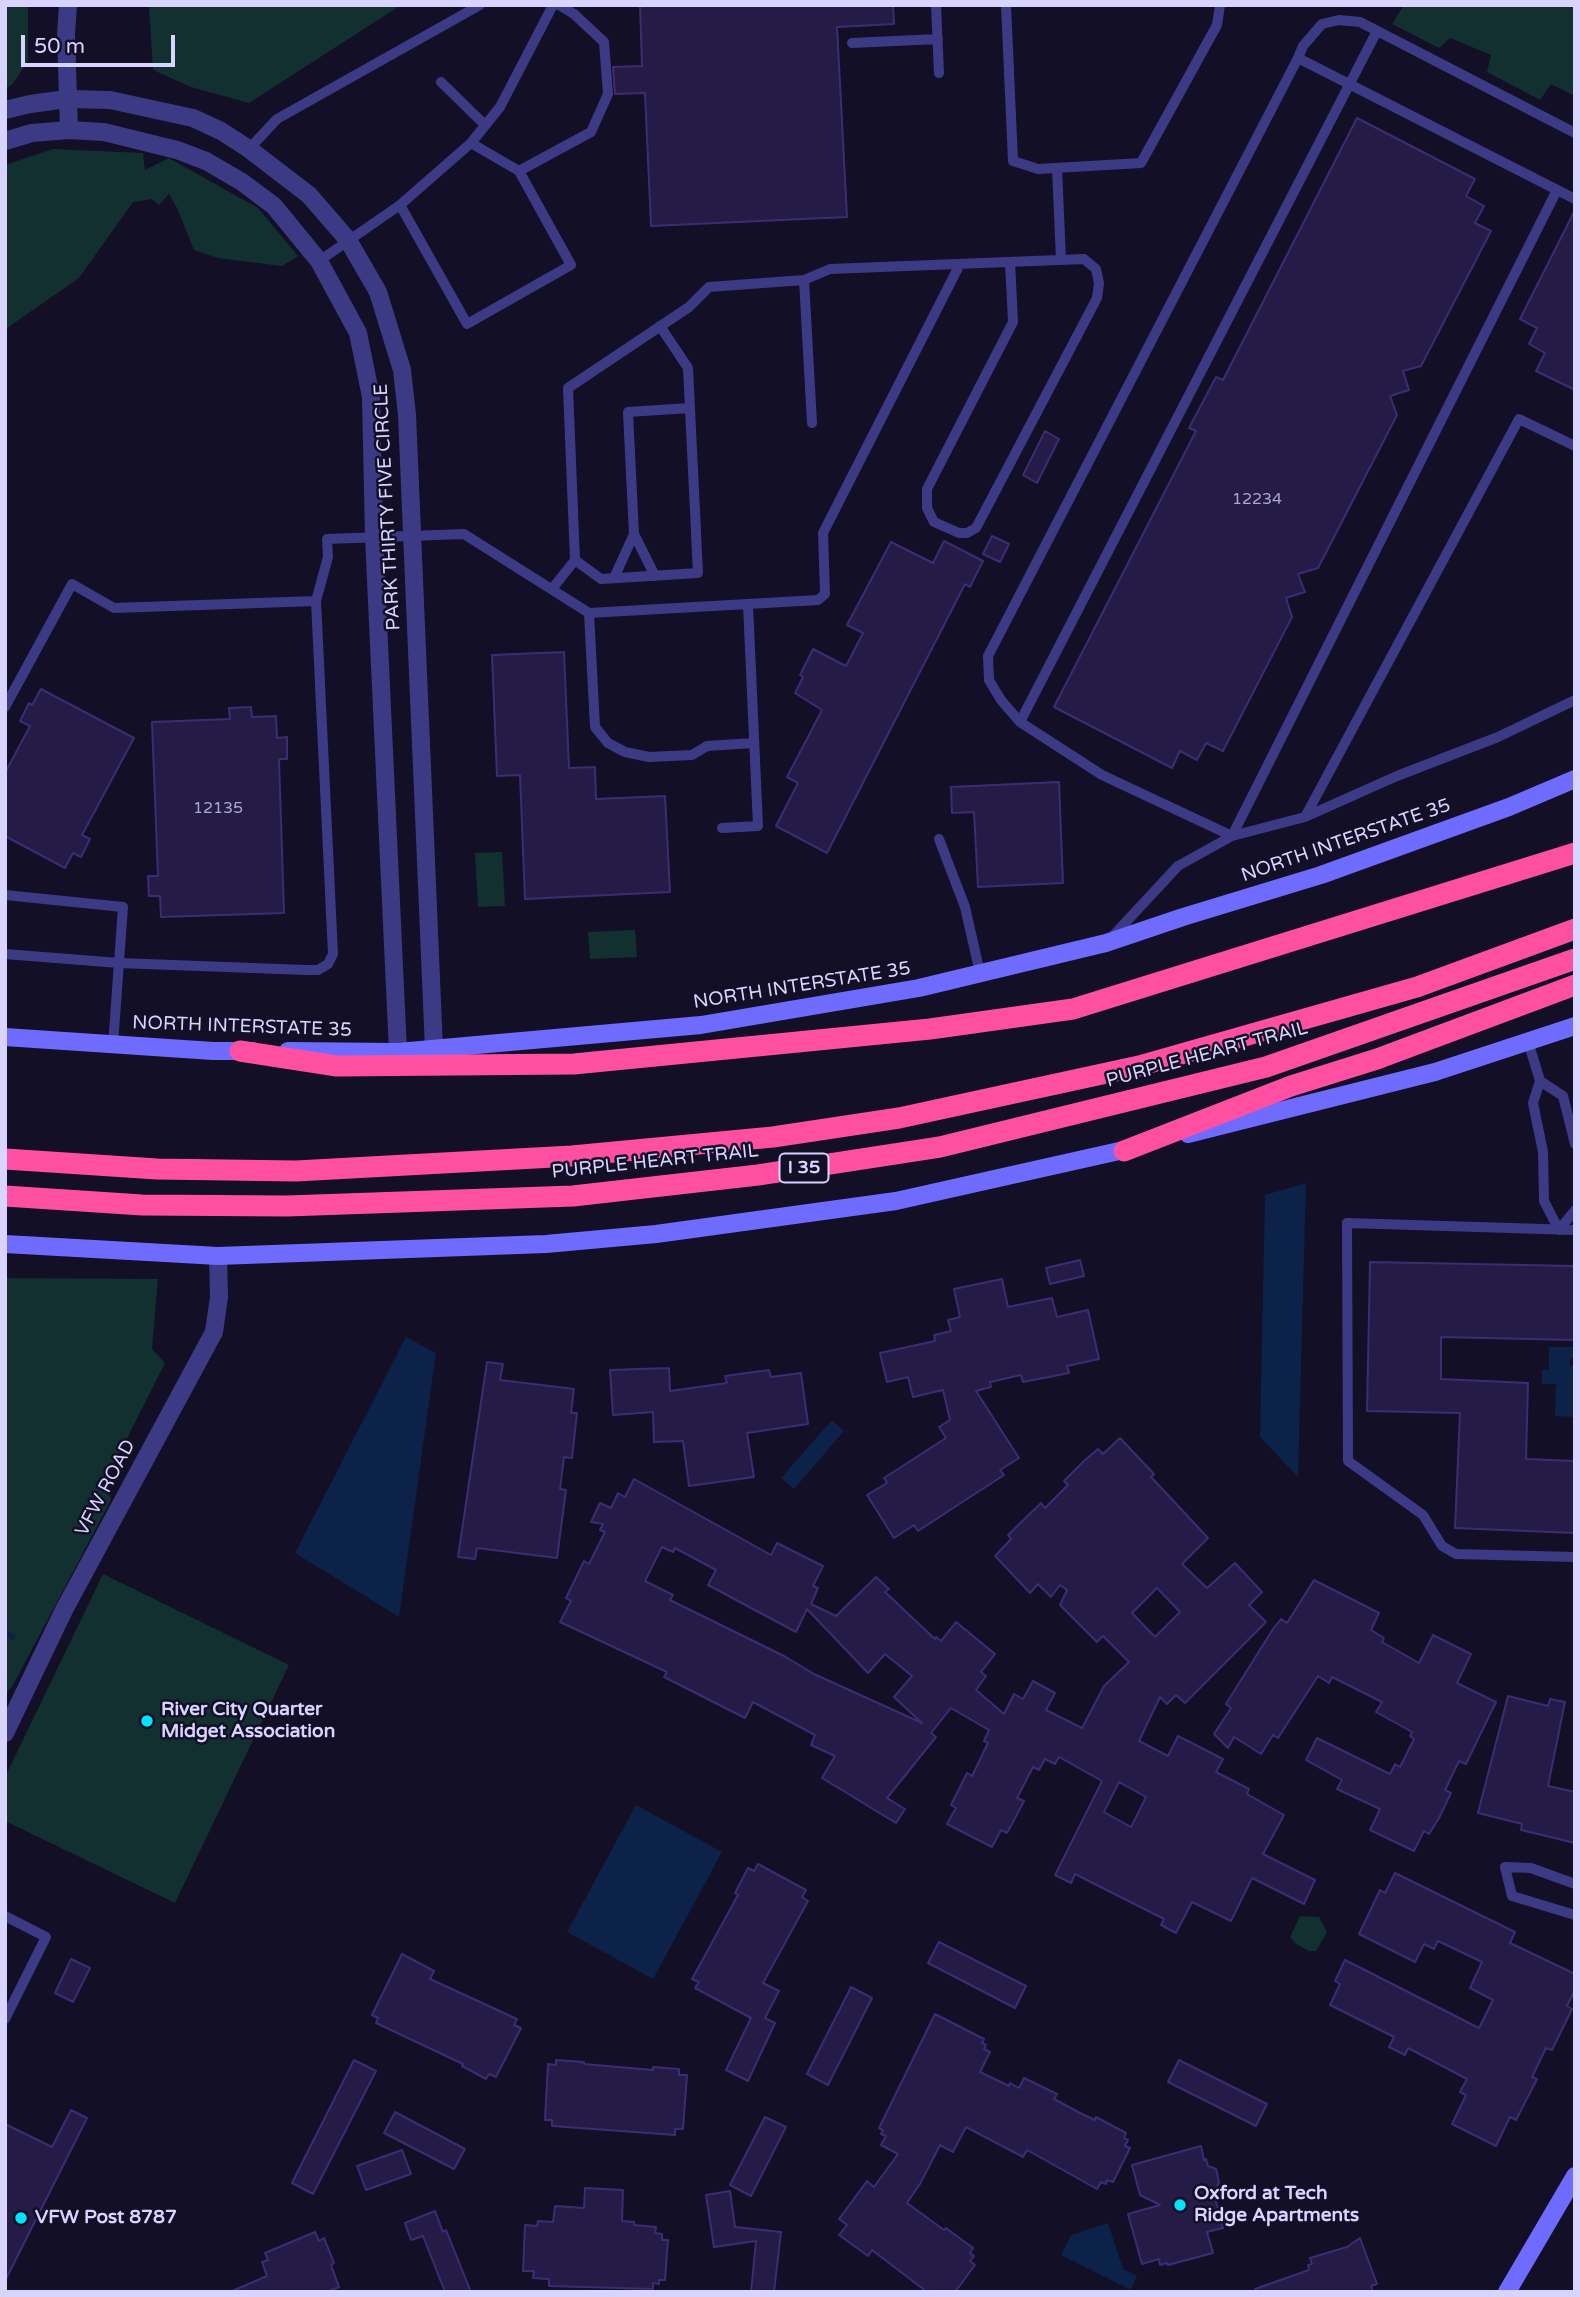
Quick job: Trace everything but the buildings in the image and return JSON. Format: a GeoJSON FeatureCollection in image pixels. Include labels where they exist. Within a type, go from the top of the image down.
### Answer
{"type":"FeatureCollection","features":[{"type":"Feature","properties":{"kind":"highway"},"geometry":{"type":"LineString","coordinates":[[240,1051],[337,1066],[574,1064],[930,1029],[1073,1009],[1575,853]]}},
{"type":"Feature","properties":{"kind":"highway","name":"PURPLE HEART TRAIL"},"geometry":{"type":"LineString","coordinates":[[5,1158],[157,1169],[296,1171],[572,1156],[773,1137],[899,1118],[1139,1066],[1417,987],[1575,929]]}},
{"type":"Feature","properties":{"kind":"highway","name":"PURPLE HEART TRAIL"},"geometry":{"type":"LineString","coordinates":[[5,1196],[142,1205],[287,1206],[573,1196],[758,1175],[940,1147],[1266,1067],[1575,959]]}},
{"type":"Feature","properties":{"kind":"highway"},"geometry":{"type":"LineString","coordinates":[[1124,1150],[1291,1086],[1377,1059],[1575,985]]}},
{"type":"Feature","properties":{"kind":"main road","name":"NORTH INTERSTATE 35"},"geometry":{"type":"LineString","coordinates":[[5,1037],[240,1051],[398,1052],[701,1025],[919,988],[1106,943],[1321,875],[1509,807],[1575,779]]}},
{"type":"Feature","properties":{"kind":"main road"},"geometry":{"type":"LineString","coordinates":[[5,1244],[218,1256],[546,1244],[656,1234],[896,1201],[1124,1150],[1435,1072],[1575,1026]]}},
{"type":"Feature","properties":{"kind":"main road"},"geometry":{"type":"LineString","coordinates":[[1507,2292],[1575,2176]]}},
{"type":"Feature","properties":{"kind":"street"},"geometry":{"type":"LineString","coordinates":[[68,5],[69,130]]}},
{"type":"Feature","properties":{"kind":"street","name":"PARK THIRTY FIVE CIRCLE"},"geometry":{"type":"LineString","coordinates":[[5,110],[68,99],[110,100],[193,118],[249,149],[309,195],[348,240],[377,292],[402,370],[407,415],[434,1049]]}},
{"type":"Feature","properties":{"kind":"street","name":"PARK THIRTY FIVE CIRCLE"},"geometry":{"type":"LineString","coordinates":[[5,141],[32,133],[69,130],[104,132],[139,139],[206,161],[242,182],[274,206],[318,261],[358,332],[370,397],[398,1052]]}},
{"type":"Feature","properties":{"kind":"street","name":"VFW ROAD"},"geometry":{"type":"LineString","coordinates":[[5,1733],[64,1610],[214,1332],[219,1297],[218,1256]]}},
{"type":"Feature","properties":{"kind":"lane"},"geometry":{"type":"LineString","coordinates":[[249,149],[277,119],[480,5]]}},
{"type":"Feature","properties":{"kind":"lane"},"geometry":{"type":"LineString","coordinates":[[318,261],[400,205],[471,142],[500,107],[553,5]]}},
{"type":"Feature","properties":{"kind":"lane"},"geometry":{"type":"LineString","coordinates":[[519,172],[591,132],[608,94],[604,42],[574,14],[559,5]]}},
{"type":"Feature","properties":{"kind":"lane"},"geometry":{"type":"LineString","coordinates":[[936,5],[939,73]]}},
{"type":"Feature","properties":{"kind":"lane"},"geometry":{"type":"LineString","coordinates":[[1006,5],[1013,161],[1038,169],[1141,163],[1217,24],[1220,5]]}},
{"type":"Feature","properties":{"kind":"lane"},"geometry":{"type":"LineString","coordinates":[[1232,836],[1102,775],[1020,722],[1001,700],[989,680],[988,656],[1303,46],[1322,24],[1339,20],[1360,22],[1575,133]]}},
{"type":"Feature","properties":{"kind":"lane"},"geometry":{"type":"LineString","coordinates":[[1020,722],[1377,30]]}},
{"type":"Feature","properties":{"kind":"lane"},"geometry":{"type":"LineString","coordinates":[[852,43],[938,39]]}},
{"type":"Feature","properties":{"kind":"lane"},"geometry":{"type":"LineString","coordinates":[[1298,58],[1575,199]]}},
{"type":"Feature","properties":{"kind":"lane"},"geometry":{"type":"LineString","coordinates":[[441,82],[485,125]]}},
{"type":"Feature","properties":{"kind":"lane"},"geometry":{"type":"LineString","coordinates":[[400,205],[467,324],[571,265],[519,172],[471,142]]}},
{"type":"Feature","properties":{"kind":"lane"},"geometry":{"type":"LineString","coordinates":[[1057,168],[1061,260]]}},
{"type":"Feature","properties":{"kind":"lane"},"geometry":{"type":"LineString","coordinates":[[1232,836],[1557,190]]}},
{"type":"Feature","properties":{"kind":"lane"},"geometry":{"type":"LineString","coordinates":[[552,589],[575,560],[568,388],[689,307],[709,287],[804,280],[830,269],[1084,258],[1096,269],[1099,283],[1097,298],[976,528],[967,533],[959,533],[934,522],[927,508],[927,489],[1013,321],[1010,262]]}},
{"type":"Feature","properties":{"kind":"lane"},"geometry":{"type":"LineString","coordinates":[[5,954],[119,963],[306,971],[318,970],[328,964],[333,954],[316,601],[328,557],[327,539],[464,534],[589,612],[811,603],[818,600],[825,594],[823,534],[960,264]]}},
{"type":"Feature","properties":{"kind":"lane"},"geometry":{"type":"LineString","coordinates":[[804,280],[812,423]]}},
{"type":"Feature","properties":{"kind":"lane"},"geometry":{"type":"LineString","coordinates":[[575,560],[601,579],[698,573],[688,368],[660,326]]}},
{"type":"Feature","properties":{"kind":"lane"},"geometry":{"type":"LineString","coordinates":[[655,576],[634,534],[628,412],[690,408]]}},
{"type":"Feature","properties":{"kind":"lane"},"geometry":{"type":"LineString","coordinates":[[1305,817],[1519,419],[1575,446]]}},
{"type":"Feature","properties":{"kind":"lane"},"geometry":{"type":"LineString","coordinates":[[614,578],[634,534]]}},
{"type":"Feature","properties":{"kind":"lane"},"geometry":{"type":"LineString","coordinates":[[5,707],[72,584],[114,608],[316,601]]}},
{"type":"Feature","properties":{"kind":"lane"},"geometry":{"type":"LineString","coordinates":[[722,828],[758,826],[748,605]]}},
{"type":"Feature","properties":{"kind":"lane"},"geometry":{"type":"LineString","coordinates":[[589,612],[595,727],[607,743],[625,752],[649,757],[692,755],[706,746],[754,743]]}},
{"type":"Feature","properties":{"kind":"lane"},"geometry":{"type":"LineString","coordinates":[[1106,943],[1178,866],[1232,836],[1305,817],[1397,776],[1497,737],[1575,700]]}},
{"type":"Feature","properties":{"kind":"lane"},"geometry":{"type":"LineString","coordinates":[[939,839],[965,906],[980,973]]}},
{"type":"Feature","properties":{"kind":"lane"},"geometry":{"type":"LineString","coordinates":[[5,895],[123,907],[113,1045]]}},
{"type":"Feature","properties":{"kind":"lane"},"geometry":{"type":"LineString","coordinates":[[1528,1041],[1540,1081],[1533,1103],[1543,1152],[1544,1201],[1559,1230]]}},
{"type":"Feature","properties":{"kind":"lane"},"geometry":{"type":"LineString","coordinates":[[1540,1081],[1563,1096],[1575,1144]]}},
{"type":"Feature","properties":{"kind":"lane"},"geometry":{"type":"LineString","coordinates":[[1559,1230],[1575,1209]]}},
{"type":"Feature","properties":{"kind":"lane"},"geometry":{"type":"LineString","coordinates":[[1575,1230],[1347,1223],[1348,1461],[1423,1514],[1442,1546],[1456,1554],[1575,1557]]}},
{"type":"Feature","properties":{"kind":"lane"},"geometry":{"type":"LineString","coordinates":[[1575,1884],[1531,1868],[1504,1867],[1512,1896],[1575,1915]]}},
{"type":"Feature","properties":{"kind":"lane"},"geometry":{"type":"LineString","coordinates":[[5,1916],[47,1937],[5,2019]]}},
{"type":"Feature","properties":{"kind":"green space"},"geometry":{"type":"Polygon","coordinates":[[[5,5],[28,5],[28,61],[12,85],[5,88],[5,5]]]}},
{"type":"Feature","properties":{"kind":"green space"},"geometry":{"type":"Polygon","coordinates":[[[149,5],[398,7],[249,103],[191,87],[153,70],[149,5]]]}},
{"type":"Feature","properties":{"kind":"green space"},"geometry":{"type":"Polygon","coordinates":[[[1404,5],[1575,5],[1575,96],[1551,84],[1540,100],[1487,72],[1491,55],[1450,38],[1439,48],[1392,24],[1404,5]]]}},
{"type":"Feature","properties":{"kind":"green space"},"geometry":{"type":"Polygon","coordinates":[[[53,149],[143,153],[145,170],[169,158],[258,208],[298,256],[282,266],[217,258],[194,250],[169,194],[159,205],[152,199],[133,202],[79,278],[5,331],[5,165],[53,149]]]}},
{"type":"Feature","properties":{"kind":"green space"},"geometry":{"type":"Polygon","coordinates":[[[502,852],[505,906],[478,907],[475,853],[502,852]]]}},
{"type":"Feature","properties":{"kind":"green space"},"geometry":{"type":"Polygon","coordinates":[[[635,930],[637,957],[590,959],[588,932],[635,930]]]}},
{"type":"Feature","properties":{"kind":"green space"},"geometry":{"type":"Polygon","coordinates":[[[5,1278],[158,1279],[152,1349],[165,1363],[105,1482],[111,1500],[12,1687],[5,1694],[5,1278]]]}},
{"type":"Feature","properties":{"kind":"green space","name":"River City Quarter Midget Association"},"geometry":{"type":"Polygon","coordinates":[[[103,1574],[289,1665],[175,1903],[5,1821],[5,1777],[103,1574]]]}},
{"type":"Feature","properties":{"kind":"green space"},"geometry":{"type":"Polygon","coordinates":[[[1300,1916],[1319,1917],[1327,1932],[1316,1951],[1309,1951],[1296,1944],[1290,1937],[1300,1916]]]}},
{"type":"Feature","properties":{"kind":"water"},"geometry":{"type":"Polygon","coordinates":[[[1306,1183],[1298,1477],[1260,1437],[1265,1195],[1306,1183]]]}},
{"type":"Feature","properties":{"kind":"water"},"geometry":{"type":"Polygon","coordinates":[[[406,1337],[436,1353],[399,1617],[295,1553],[406,1337]]]}},
{"type":"Feature","properties":{"kind":"water"},"geometry":{"type":"Polygon","coordinates":[[[1549,1347],[1575,1347],[1575,1358],[1570,1359],[1570,1365],[1575,1366],[1575,1417],[1555,1416],[1556,1385],[1559,1384],[1542,1384],[1542,1370],[1549,1370],[1549,1347]]]}},
{"type":"Feature","properties":{"kind":"water"},"geometry":{"type":"Polygon","coordinates":[[[832,1420],[844,1431],[794,1489],[781,1478],[832,1420]]]}},
{"type":"Feature","properties":{"kind":"water"},"geometry":{"type":"Polygon","coordinates":[[[636,1805],[722,1852],[653,1979],[567,1932],[636,1805]]]}},
{"type":"Feature","properties":{"kind":"water"},"geometry":{"type":"Polygon","coordinates":[[[1108,2223],[1123,2269],[1137,2276],[1131,2290],[1061,2255],[1071,2235],[1108,2223]]]}},
{"type":"Feature","properties":{"kind":"waterway"},"geometry":{"type":"LineString","coordinates":[[5,1632],[12,1637]]}},
{"type":"Feature","properties":{"kind":"place","name":"River City Quarter Midget Association"},"geometry":{"type":"Point","coordinates":[147,1721]}},
{"type":"Feature","properties":{"kind":"place","name":"Oxford at Tech Ridge Apartments"},"geometry":{"type":"Point","coordinates":[1180,2205]}},
{"type":"Feature","properties":{"kind":"place","name":"VFW Post 8787"},"geometry":{"type":"Point","coordinates":[21,2218]}}]}
